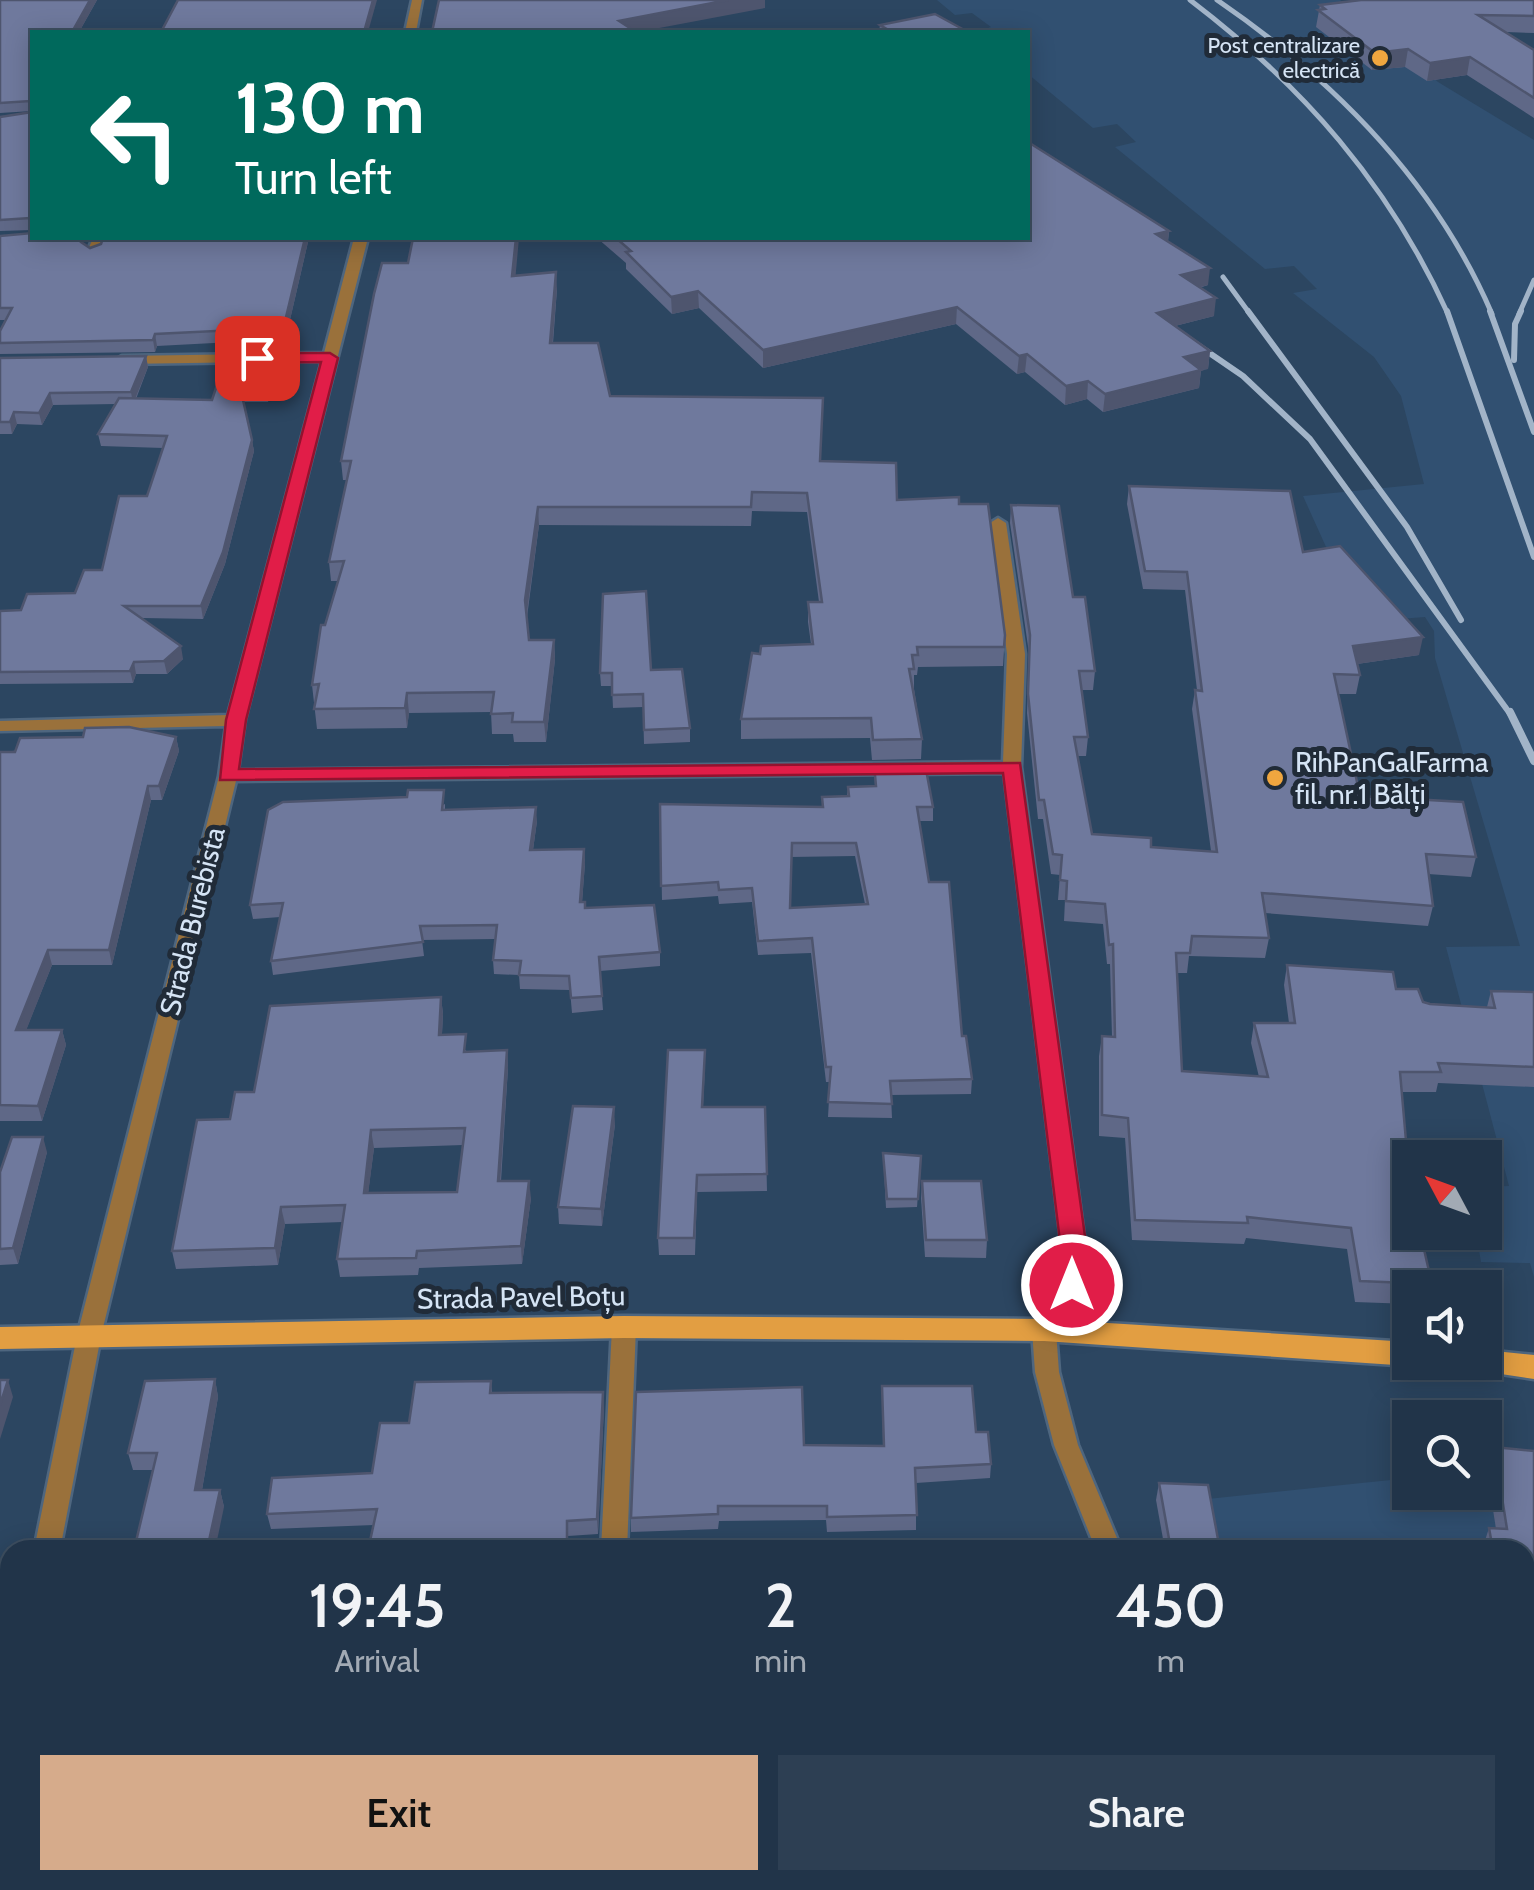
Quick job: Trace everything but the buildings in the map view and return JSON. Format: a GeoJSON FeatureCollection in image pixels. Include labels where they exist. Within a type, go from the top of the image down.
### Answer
{"type":"FeatureCollection","features":[{"type":"Feature","properties":{"kind":"main road","name":"Strada Pavel Boțu"},"geometry":{"type":"LineString","coordinates":[[0,1338],[624,1327],[1044,1330],[1392,1353]]}},
{"type":"Feature","properties":{"kind":"main road"},"geometry":{"type":"LineString","coordinates":[[1502,1364],[1534,1367]]}},
{"type":"Feature","properties":{"kind":"street"},"geometry":{"type":"LineString","coordinates":[[410,30],[417,0]]}},
{"type":"Feature","properties":{"kind":"street","name":"Strada Burebista"},"geometry":{"type":"LineString","coordinates":[[49,1540],[88,1336],[228,776],[236,720],[360,240]]}},
{"type":"Feature","properties":{"kind":"street"},"geometry":{"type":"LineString","coordinates":[[97,360],[330,358]]}},
{"type":"Feature","properties":{"kind":"street"},"geometry":{"type":"LineString","coordinates":[[998,524],[1016,654],[1012,767],[1075,1258],[1072,1285],[1044,1330],[1047,1372],[1066,1445],[1106,1540]]}},
{"type":"Feature","properties":{"kind":"street"},"geometry":{"type":"LineString","coordinates":[[0,726],[236,720]]}},
{"type":"Feature","properties":{"kind":"street"},"geometry":{"type":"LineString","coordinates":[[228,776],[1012,767]]}},
{"type":"Feature","properties":{"kind":"street"},"geometry":{"type":"LineString","coordinates":[[614,1540],[624,1327]]}},
{"type":"Feature","properties":{"kind":"shaded area"},"geometry":{"type":"Polygon","coordinates":[[[937,0],[1340,0],[1438,82],[1534,140],[1534,1277],[1530,1263],[1481,1262],[1479,1250],[1502,1250],[1502,1186],[1509,1186],[1502,1140],[1497,1140],[1446,947],[1520,946],[1435,658],[1434,631],[1425,617],[1360,622],[1303,496],[1424,484],[1401,396],[1374,357],[1293,293],[1317,289],[1294,266],[1265,269],[1115,147],[1136,142],[1117,124],[1093,128],[1030,76],[1030,30],[982,30],[991,27],[972,13],[955,15],[937,0]]]}},
{"type":"Feature","properties":{"kind":"shaded area"},"geometry":{"type":"Polygon","coordinates":[[[1534,1466],[1534,1540],[1166,1540],[1160,1504],[1392,1480],[1392,1510],[1502,1510],[1502,1469],[1534,1466]]]}},
{"type":"Feature","properties":{"kind":"railway"},"geometry":{"type":"LineString","coordinates":[[1190,0],[1270,67],[1339,140],[1399,222],[1448,314]]}},
{"type":"Feature","properties":{"kind":"railway"},"geometry":{"type":"LineString","coordinates":[[1217,0],[1301,64],[1377,137],[1441,220],[1492,314]]}},
{"type":"Feature","properties":{"kind":"railway"},"geometry":{"type":"LineString","coordinates":[[1223,277],[1250,314]]}},
{"type":"Feature","properties":{"kind":"railway"},"geometry":{"type":"LineString","coordinates":[[1519,314],[1534,280]]}},
{"type":"Feature","properties":{"kind":"railway"},"geometry":{"type":"LineString","coordinates":[[1248,311],[1407,527],[1461,620]]}},
{"type":"Feature","properties":{"kind":"railway"},"geometry":{"type":"LineString","coordinates":[[1447,311],[1534,557]]}},
{"type":"Feature","properties":{"kind":"railway"},"geometry":{"type":"LineString","coordinates":[[1490,311],[1534,432]]}},
{"type":"Feature","properties":{"kind":"railway"},"geometry":{"type":"LineString","coordinates":[[1514,360],[1515,324],[1521,311]]}},
{"type":"Feature","properties":{"kind":"railway"},"geometry":{"type":"LineString","coordinates":[[1186,337],[1243,376],[1310,439],[1511,715]]}},
{"type":"Feature","properties":{"kind":"railway"},"geometry":{"type":"LineString","coordinates":[[1510,712],[1534,761]]}},
{"type":"Feature","properties":{"kind":"place","name":"Post centralizare electrică"},"geometry":{"type":"Point","coordinates":[1380,58]}},
{"type":"Feature","properties":{"kind":"place","name":"RihPanGalFarma fil. nr.1 Bălți"},"geometry":{"type":"Point","coordinates":[1275,778]}},
{"type":"Feature","properties":{"kind":"route"},"geometry":{"type":"LineString","coordinates":[[257,358],[330,358],[236,720],[228,776],[1012,767],[1044,990],[1075,1258],[1072,1285]]}}]}
